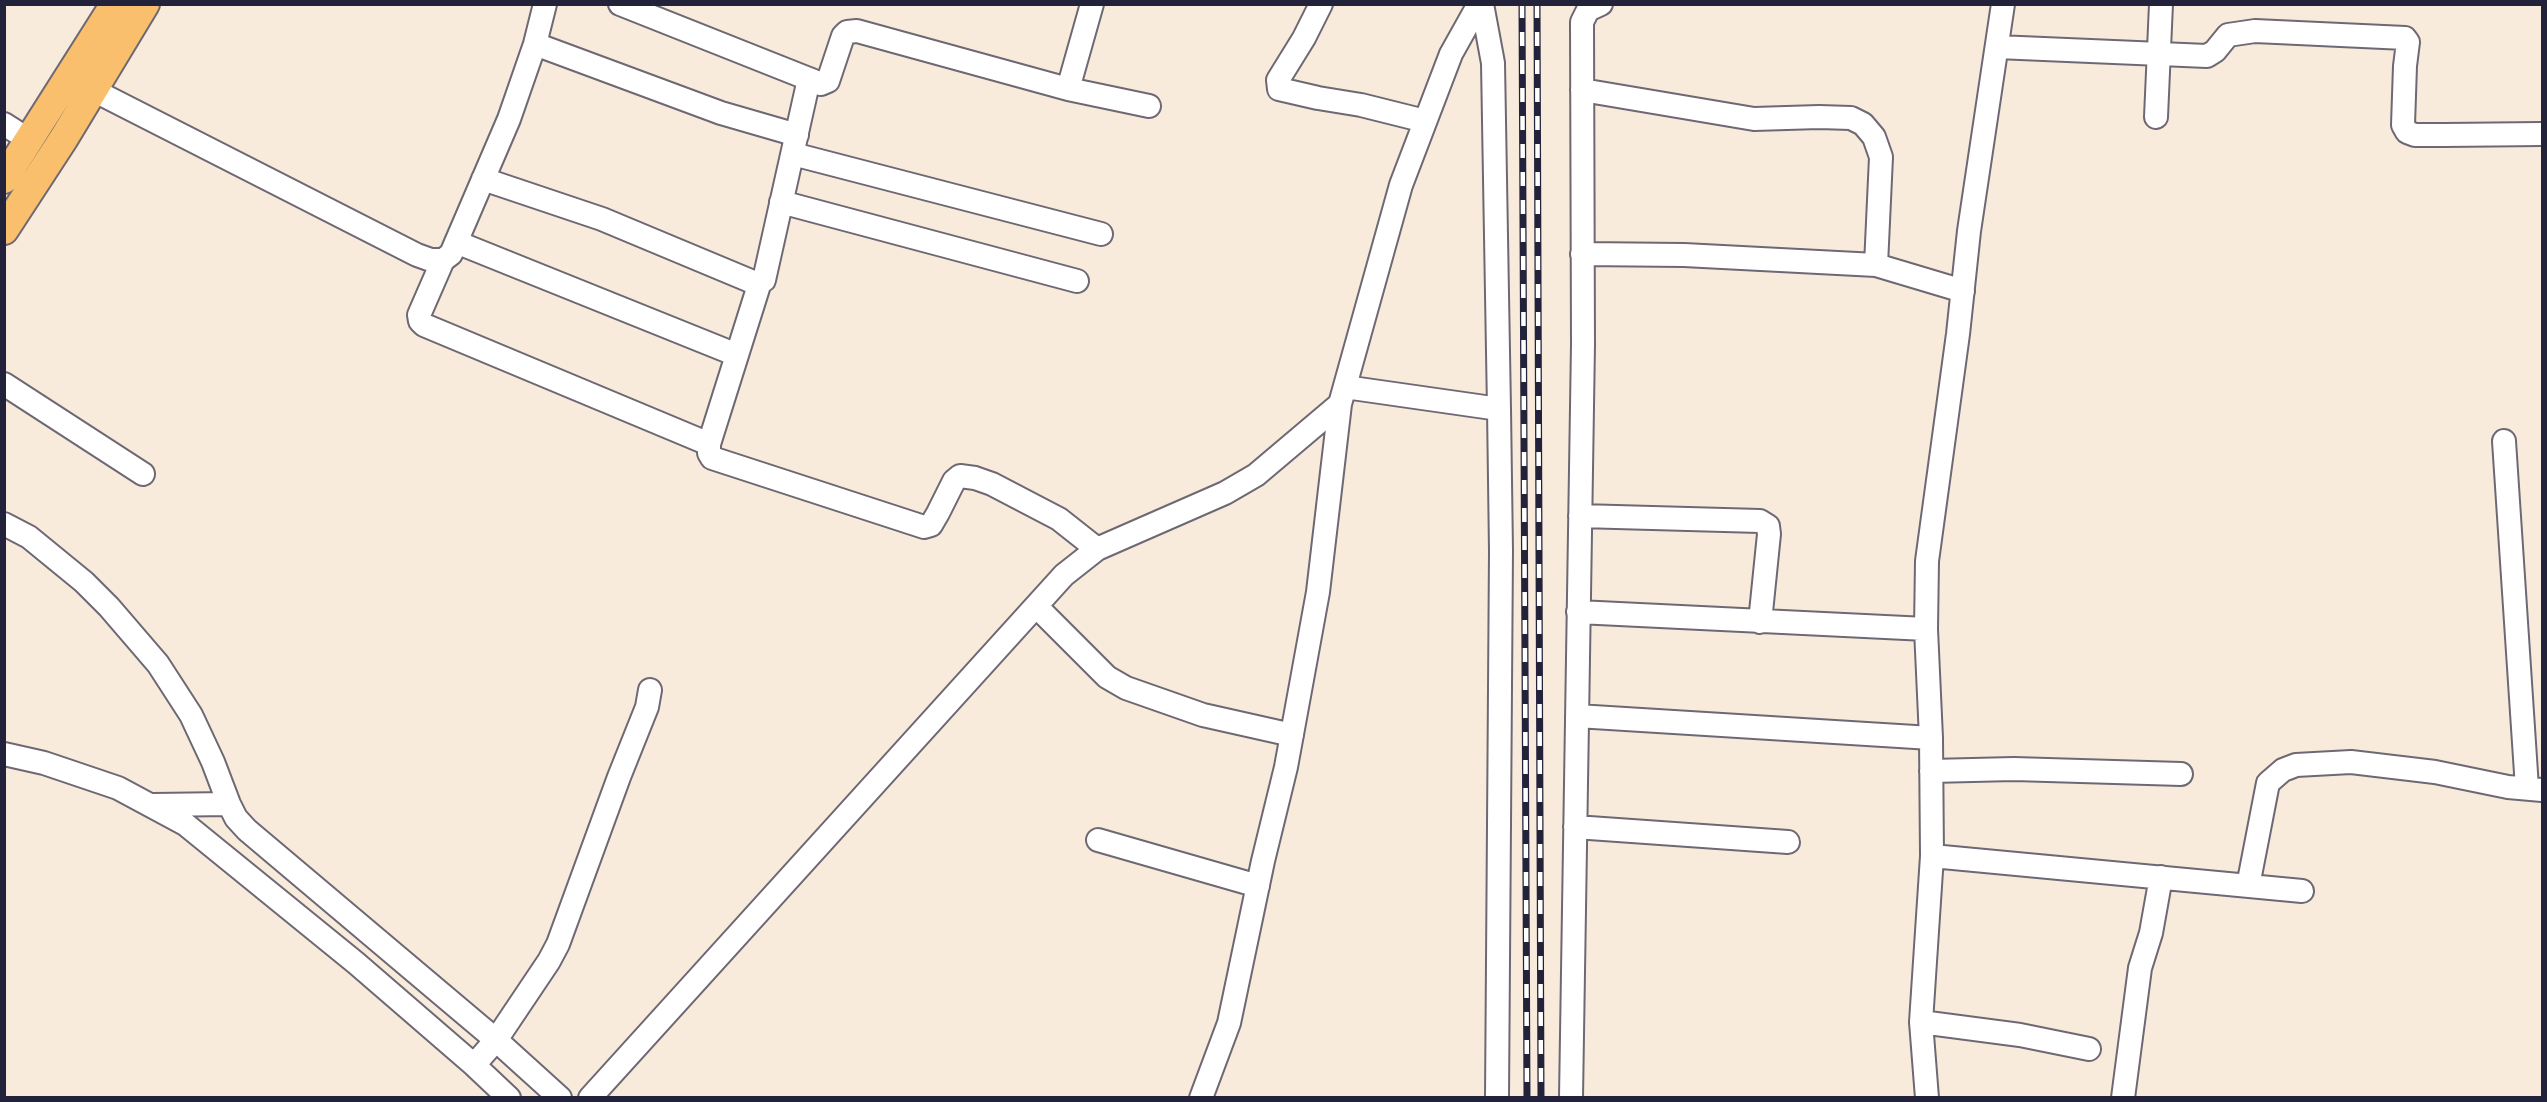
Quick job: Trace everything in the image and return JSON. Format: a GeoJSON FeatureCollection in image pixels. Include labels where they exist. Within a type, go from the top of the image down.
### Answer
{"type":"FeatureCollection","features":[{"type":"Feature","properties":{"kind":"main road"},"geometry":{"type":"LineString","coordinates":[[4,179],[115,4]]}},
{"type":"Feature","properties":{"kind":"main road"},"geometry":{"type":"LineString","coordinates":[[4,230],[145,4]]}},
{"type":"Feature","properties":{"kind":"street"},"geometry":{"type":"LineString","coordinates":[[545,4],[535,44],[509,119],[419,315],[420,321],[424,325],[709,444]]}},
{"type":"Feature","properties":{"kind":"street"},"geometry":{"type":"LineString","coordinates":[[621,4],[821,84],[828,81],[843,36],[850,31],[1068,88],[1149,106]]}},
{"type":"Feature","properties":{"kind":"street"},"geometry":{"type":"LineString","coordinates":[[1068,88],[1092,4]]}},
{"type":"Feature","properties":{"kind":"street"},"geometry":{"type":"LineString","coordinates":[[1321,4],[1296,53],[1278,80],[1279,89],[1361,105],[1425,121]]}},
{"type":"Feature","properties":{"kind":"street"},"geometry":{"type":"LineString","coordinates":[[1202,1098],[1229,1023],[1292,735],[1318,592],[1343,395],[1401,185],[1451,54],[1480,4]]}},
{"type":"Feature","properties":{"kind":"street"},"geometry":{"type":"LineString","coordinates":[[1480,4],[1493,63],[1499,409],[1501,552],[1497,1098]]}},
{"type":"Feature","properties":{"kind":"street"},"geometry":{"type":"LineString","coordinates":[[1571,1098],[1580,516],[1582,22],[1588,10],[1601,4]]}},
{"type":"Feature","properties":{"kind":"street"},"geometry":{"type":"LineString","coordinates":[[1927,1098],[1921,1022],[1932,856],[1931,738],[1926,629],[1927,561],[2003,4]]}},
{"type":"Feature","properties":{"kind":"street"},"geometry":{"type":"LineString","coordinates":[[2156,117],[2161,4]]}},
{"type":"Feature","properties":{"kind":"street"},"geometry":{"type":"LineString","coordinates":[[1996,47],[2159,52],[2207,56],[2216,51],[2228,35],[2255,31],[2405,38],[2408,42],[2403,125],[2407,132],[2415,135],[2542,134]]}},
{"type":"Feature","properties":{"kind":"street"},"geometry":{"type":"LineString","coordinates":[[535,44],[721,113],[795,144],[1101,234]]}},
{"type":"Feature","properties":{"kind":"street"},"geometry":{"type":"LineString","coordinates":[[809,79],[764,280],[760,282],[709,444],[709,453],[719,462],[924,527],[931,525],[954,481],[960,476],[975,478],[1014,494],[1059,519],[1097,549]]}},
{"type":"Feature","properties":{"kind":"street"},"geometry":{"type":"LineString","coordinates":[[93,90],[417,255],[431,260],[450,251],[737,355]]}},
{"type":"Feature","properties":{"kind":"street"},"geometry":{"type":"LineString","coordinates":[[1582,90],[1754,119],[1851,118],[1863,123],[1874,137],[1881,157],[1876,265]]}},
{"type":"Feature","properties":{"kind":"street"},"geometry":{"type":"LineString","coordinates":[[4,124],[29,140]]}},
{"type":"Feature","properties":{"kind":"street"},"geometry":{"type":"LineString","coordinates":[[483,179],[602,219],[724,272],[753,282],[760,282]]}},
{"type":"Feature","properties":{"kind":"street"},"geometry":{"type":"LineString","coordinates":[[781,202],[1077,281]]}},
{"type":"Feature","properties":{"kind":"street"},"geometry":{"type":"LineString","coordinates":[[1582,254],[1684,255],[1876,265],[1963,291]]}},
{"type":"Feature","properties":{"kind":"street"},"geometry":{"type":"LineString","coordinates":[[4,384],[143,474]]}},
{"type":"Feature","properties":{"kind":"street"},"geometry":{"type":"LineString","coordinates":[[590,1098],[1064,575],[1097,549],[1225,493],[1245,481],[1343,395],[1499,409]]}},
{"type":"Feature","properties":{"kind":"street"},"geometry":{"type":"LineString","coordinates":[[2248,886],[2268,783],[2283,770],[2296,765],[2351,762],[2436,772],[2535,789],[2504,441]]}},
{"type":"Feature","properties":{"kind":"street"},"geometry":{"type":"LineString","coordinates":[[1580,516],[1760,521],[1768,526],[1769,534],[1760,622]]}},
{"type":"Feature","properties":{"kind":"street"},"geometry":{"type":"LineString","coordinates":[[4,524],[29,537],[84,582],[158,664],[179,693],[213,762],[229,804],[236,818],[247,830],[496,1040],[560,1098]]}},
{"type":"Feature","properties":{"kind":"street"},"geometry":{"type":"LineString","coordinates":[[1036,607],[1107,677],[1126,688],[1203,715],[1292,735]]}},
{"type":"Feature","properties":{"kind":"street"},"geometry":{"type":"LineString","coordinates":[[1578,612],[1926,629]]}},
{"type":"Feature","properties":{"kind":"street"},"geometry":{"type":"LineString","coordinates":[[474,1065],[496,1040],[558,944],[647,707],[650,690]]}},
{"type":"Feature","properties":{"kind":"street"},"geometry":{"type":"LineString","coordinates":[[1577,716],[1931,738]]}},
{"type":"Feature","properties":{"kind":"street"},"geometry":{"type":"LineString","coordinates":[[4,754],[86,776],[118,788],[152,805],[207,840],[356,963],[509,1098]]}},
{"type":"Feature","properties":{"kind":"street"},"geometry":{"type":"LineString","coordinates":[[1931,771],[2014,769],[2181,774]]}},
{"type":"Feature","properties":{"kind":"street"},"geometry":{"type":"LineString","coordinates":[[152,805],[229,804]]}},
{"type":"Feature","properties":{"kind":"street"},"geometry":{"type":"LineString","coordinates":[[1575,827],[1788,842]]}},
{"type":"Feature","properties":{"kind":"street"},"geometry":{"type":"LineString","coordinates":[[1098,840],[1258,886]]}},
{"type":"Feature","properties":{"kind":"street"},"geometry":{"type":"LineString","coordinates":[[1932,856],[2302,891]]}},
{"type":"Feature","properties":{"kind":"street"},"geometry":{"type":"LineString","coordinates":[[2123,1098],[2140,968],[2148,946],[2160,877]]}},
{"type":"Feature","properties":{"kind":"street"},"geometry":{"type":"LineString","coordinates":[[1921,1022],[2019,1035],[2089,1049]]}},
{"type":"Feature","properties":{"kind":"railway"},"geometry":{"type":"LineString","coordinates":[[1522,4],[1527,1098]]}},
{"type":"Feature","properties":{"kind":"railway"},"geometry":{"type":"LineString","coordinates":[[1537,4],[1541,1098]]}}]}
